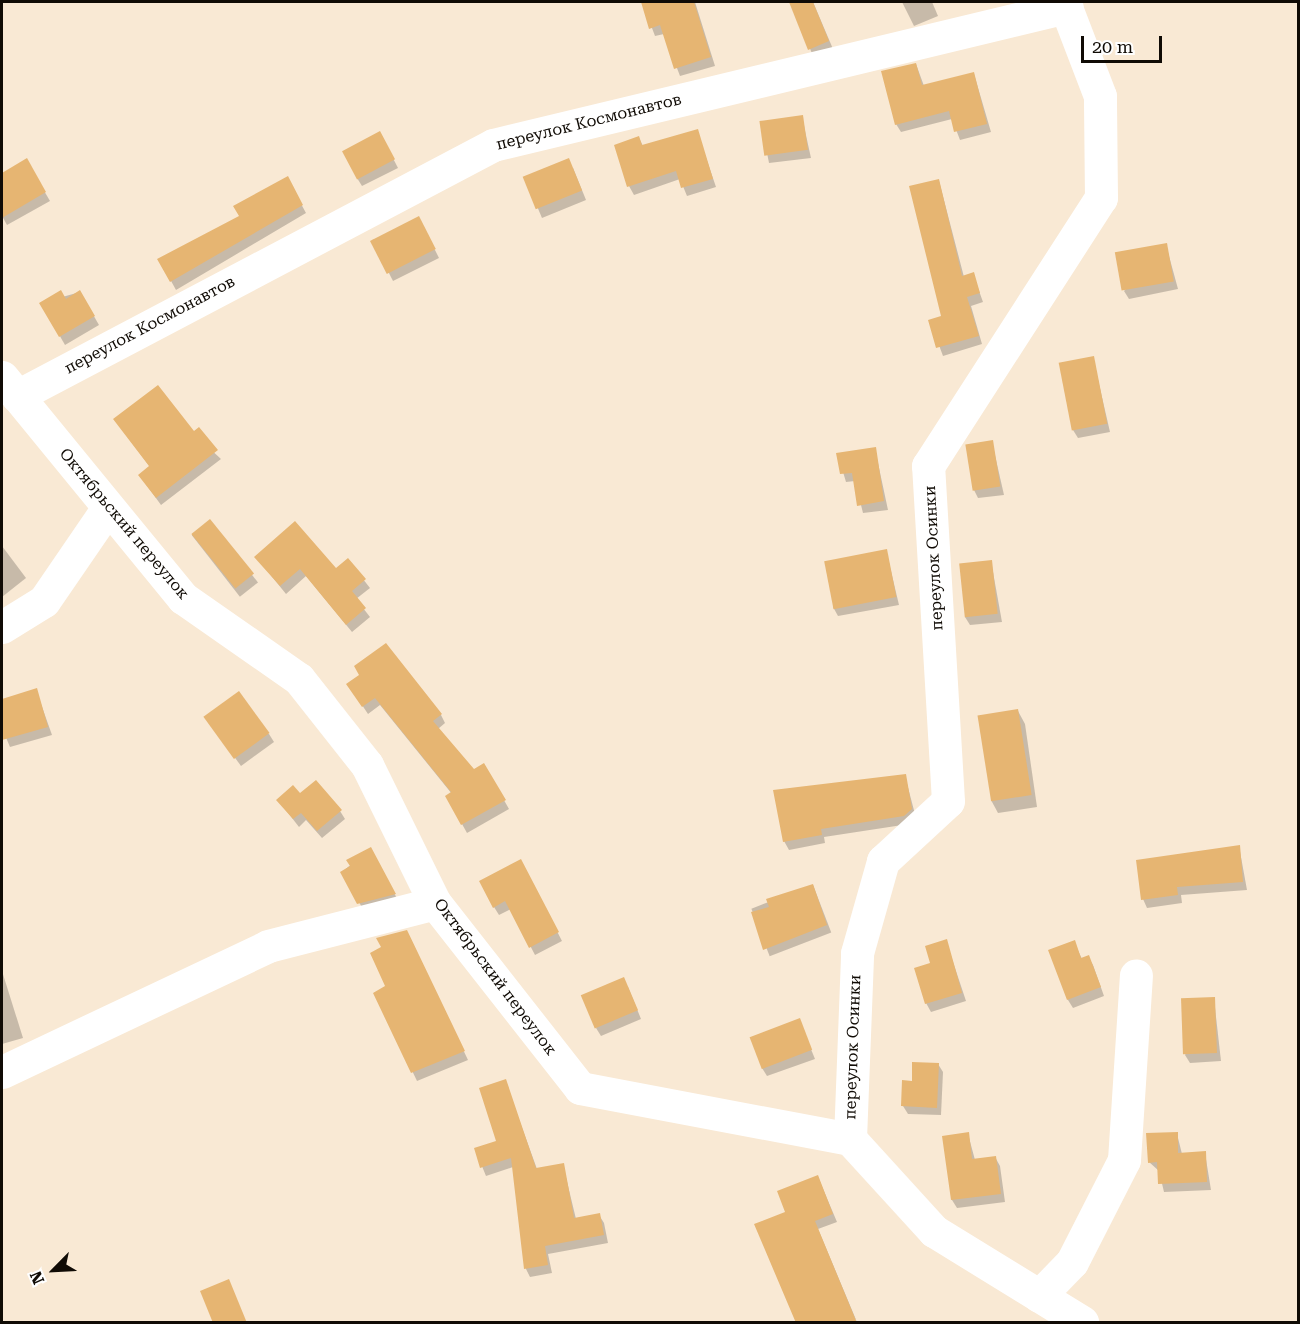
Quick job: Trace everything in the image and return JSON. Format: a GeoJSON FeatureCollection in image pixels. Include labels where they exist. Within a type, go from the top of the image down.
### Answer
{"type":"FeatureCollection","features":[{"type":"Feature","properties":{"kind":"street","name":"переулок Космонавтов"},"geometry":{"type":"LineString","coordinates":[[9,387],[493,145],[1066,4]]}},
{"type":"Feature","properties":{"kind":"street","name":"переулок Осинки"},"geometry":{"type":"LineString","coordinates":[[850,1139],[857,953],[883,861],[948,801],[928,466],[1101,198],[1100,96],[1066,4]]}},
{"type":"Feature","properties":{"kind":"street","name":"Октябрьский переулок"},"geometry":{"type":"LineString","coordinates":[[9,387],[107,509],[183,598],[299,679],[367,765],[435,903],[580,1088],[850,1139]]}},
{"type":"Feature","properties":{"kind":"street"},"geometry":{"type":"LineString","coordinates":[[2,627],[44,601],[107,509]]}},
{"type":"Feature","properties":{"kind":"street"},"geometry":{"type":"LineString","coordinates":[[2,1072],[268,946],[435,903]]}},
{"type":"Feature","properties":{"kind":"street"},"geometry":{"type":"LineString","coordinates":[[1040,1296],[1072,1262],[1124,1160],[1136,975]]}},
{"type":"Feature","properties":{"kind":"street"},"geometry":{"type":"LineString","coordinates":[[850,1139],[934,1231],[1082,1323]]}},
{"type":"Feature","properties":{"kind":"building"},"geometry":{"type":"Polygon","coordinates":[[[641,2],[694,2],[711,57],[674,69],[660,25],[649,29],[641,2]]]}},
{"type":"Feature","properties":{"kind":"building"},"geometry":{"type":"Polygon","coordinates":[[[789,2],[813,2],[829,41],[808,50],[789,2]]]}},
{"type":"Feature","properties":{"kind":"building"},"geometry":{"type":"Polygon","coordinates":[[[916,63],[922,85],[974,72],[987,124],[954,132],[949,111],[895,125],[881,71],[916,63]]]}},
{"type":"Feature","properties":{"kind":"building"},"geometry":{"type":"Polygon","coordinates":[[[803,115],[808,150],[764,156],[759,121],[803,115]]]}},
{"type":"Feature","properties":{"kind":"building"},"geometry":{"type":"Polygon","coordinates":[[[698,129],[713,179],[681,188],[676,171],[627,187],[614,145],[639,136],[642,145],[698,129]]]}},
{"type":"Feature","properties":{"kind":"building"},"geometry":{"type":"Polygon","coordinates":[[[380,131],[395,159],[357,179],[342,151],[380,131]]]}},
{"type":"Feature","properties":{"kind":"building"},"geometry":{"type":"Polygon","coordinates":[[[27,158],[46,192],[2,218],[2,173],[27,158]]]}},
{"type":"Feature","properties":{"kind":"building"},"geometry":{"type":"Polygon","coordinates":[[[569,158],[582,190],[536,209],[523,177],[569,158]]]}},
{"type":"Feature","properties":{"kind":"building"},"geometry":{"type":"Polygon","coordinates":[[[288,176],[303,205],[170,282],[157,259],[239,216],[233,206],[288,176]]]}},
{"type":"Feature","properties":{"kind":"building"},"geometry":{"type":"Polygon","coordinates":[[[939,179],[962,276],[974,272],[980,293],[967,297],[979,336],[936,348],[928,320],[941,316],[909,186],[939,179]]]}},
{"type":"Feature","properties":{"kind":"building"},"geometry":{"type":"Polygon","coordinates":[[[419,216],[436,249],[387,274],[370,241],[419,216]]]}},
{"type":"Feature","properties":{"kind":"building"},"geometry":{"type":"Polygon","coordinates":[[[1167,243],[1174,281],[1122,291],[1115,252],[1167,243]]]}},
{"type":"Feature","properties":{"kind":"building"},"geometry":{"type":"Polygon","coordinates":[[[61,290],[66,299],[80,290],[95,316],[59,337],[39,303],[61,290]]]}},
{"type":"Feature","properties":{"kind":"building"},"geometry":{"type":"Polygon","coordinates":[[[1094,356],[1107,424],[1072,431],[1059,363],[1094,356]]]}},
{"type":"Feature","properties":{"kind":"building"},"geometry":{"type":"Polygon","coordinates":[[[158,385],[194,431],[199,427],[218,450],[156,498],[138,475],[149,466],[113,419],[158,385]]]}},
{"type":"Feature","properties":{"kind":"building"},"geometry":{"type":"Polygon","coordinates":[[[993,440],[1000,486],[973,491],[965,444],[993,440]]]}},
{"type":"Feature","properties":{"kind":"building"},"geometry":{"type":"Polygon","coordinates":[[[876,447],[884,501],[857,506],[852,473],[840,474],[836,453],[876,447]]]}},
{"type":"Feature","properties":{"kind":"building"},"geometry":{"type":"Polygon","coordinates":[[[210,519],[254,573],[235,589],[191,534],[210,519]]]}},
{"type":"Feature","properties":{"kind":"building"},"geometry":{"type":"Polygon","coordinates":[[[295,521],[336,568],[348,558],[366,579],[352,591],[366,608],[346,625],[300,569],[280,586],[254,557],[295,521]]]}},
{"type":"Feature","properties":{"kind":"building"},"geometry":{"type":"Polygon","coordinates":[[[887,549],[896,597],[834,609],[824,561],[887,549]]]}},
{"type":"Feature","properties":{"kind":"building"},"geometry":{"type":"Polygon","coordinates":[[[992,560],[998,614],[965,617],[959,563],[992,560]]]}},
{"type":"Feature","properties":{"kind":"building"},"geometry":{"type":"Polygon","coordinates":[[[386,643],[442,714],[433,721],[474,769],[484,763],[506,800],[461,825],[445,796],[451,792],[375,698],[362,707],[346,684],[359,675],[354,666],[386,643]]]}},
{"type":"Feature","properties":{"kind":"building"},"geometry":{"type":"Polygon","coordinates":[[[37,688],[48,727],[2,740],[2,699],[37,688]]]}},
{"type":"Feature","properties":{"kind":"building"},"geometry":{"type":"Polygon","coordinates":[[[239,691],[270,733],[234,759],[203,717],[239,691]]]}},
{"type":"Feature","properties":{"kind":"building"},"geometry":{"type":"Polygon","coordinates":[[[1018,709],[1032,795],[991,801],[978,715],[1018,709]]]}},
{"type":"Feature","properties":{"kind":"building"},"geometry":{"type":"Polygon","coordinates":[[[906,774],[912,809],[904,816],[821,829],[822,835],[783,842],[773,790],[906,774]]]}},
{"type":"Feature","properties":{"kind":"building"},"geometry":{"type":"Polygon","coordinates":[[[316,780],[342,810],[317,831],[301,813],[293,819],[276,800],[293,785],[300,793],[316,780]]]}},
{"type":"Feature","properties":{"kind":"building"},"geometry":{"type":"Polygon","coordinates":[[[1240,845],[1243,882],[1177,887],[1178,895],[1141,900],[1136,860],[1240,845]]]}},
{"type":"Feature","properties":{"kind":"building"},"geometry":{"type":"Polygon","coordinates":[[[371,847],[396,894],[357,904],[340,872],[350,866],[346,860],[371,847]]]}},
{"type":"Feature","properties":{"kind":"building"},"geometry":{"type":"Polygon","coordinates":[[[521,859],[559,932],[529,948],[505,901],[493,908],[479,881],[521,859]]]}},
{"type":"Feature","properties":{"kind":"building"},"geometry":{"type":"Polygon","coordinates":[[[813,884],[827,925],[763,950],[751,912],[769,907],[766,899],[813,884]]]}},
{"type":"Feature","properties":{"kind":"building"},"geometry":{"type":"Polygon","coordinates":[[[407,930],[465,1051],[411,1073],[373,993],[385,986],[370,953],[381,947],[376,938],[407,930]]]}},
{"type":"Feature","properties":{"kind":"building"},"geometry":{"type":"Polygon","coordinates":[[[947,939],[962,993],[925,1004],[914,968],[930,963],[925,946],[947,939]]]}},
{"type":"Feature","properties":{"kind":"building"},"geometry":{"type":"Polygon","coordinates":[[[1075,940],[1081,958],[1089,955],[1101,987],[1067,1000],[1048,950],[1075,940]]]}},
{"type":"Feature","properties":{"kind":"building"},"geometry":{"type":"Polygon","coordinates":[[[624,977],[638,1010],[595,1029],[581,995],[624,977]]]}},
{"type":"Feature","properties":{"kind":"building"},"geometry":{"type":"Polygon","coordinates":[[[1215,997],[1217,1053],[1183,1054],[1181,998],[1215,997]]]}},
{"type":"Feature","properties":{"kind":"building"},"geometry":{"type":"Polygon","coordinates":[[[800,1018],[812,1050],[762,1069],[750,1037],[800,1018]]]}},
{"type":"Feature","properties":{"kind":"building"},"geometry":{"type":"Polygon","coordinates":[[[912,1062],[939,1063],[937,1108],[901,1106],[902,1080],[912,1081],[912,1062]]]}},
{"type":"Feature","properties":{"kind":"building"},"geometry":{"type":"Polygon","coordinates":[[[506,1079],[536,1168],[564,1163],[574,1218],[600,1213],[604,1235],[545,1246],[548,1265],[524,1269],[511,1158],[480,1168],[474,1148],[496,1141],[479,1088],[506,1079]]]}},
{"type":"Feature","properties":{"kind":"building"},"geometry":{"type":"Polygon","coordinates":[[[969,1132],[972,1159],[996,1156],[1001,1194],[951,1200],[942,1136],[969,1132]]]}},
{"type":"Feature","properties":{"kind":"building"},"geometry":{"type":"Polygon","coordinates":[[[1178,1132],[1178,1153],[1206,1151],[1207,1182],[1158,1184],[1157,1162],[1148,1163],[1146,1133],[1178,1132]]]}},
{"type":"Feature","properties":{"kind":"building"},"geometry":{"type":"Polygon","coordinates":[[[818,1175],[833,1214],[815,1221],[857,1323],[796,1323],[754,1224],[785,1212],[777,1191],[818,1175]]]}},
{"type":"Feature","properties":{"kind":"building"},"geometry":{"type":"Polygon","coordinates":[[[229,1279],[247,1323],[213,1323],[200,1291],[229,1279]]]}}]}
